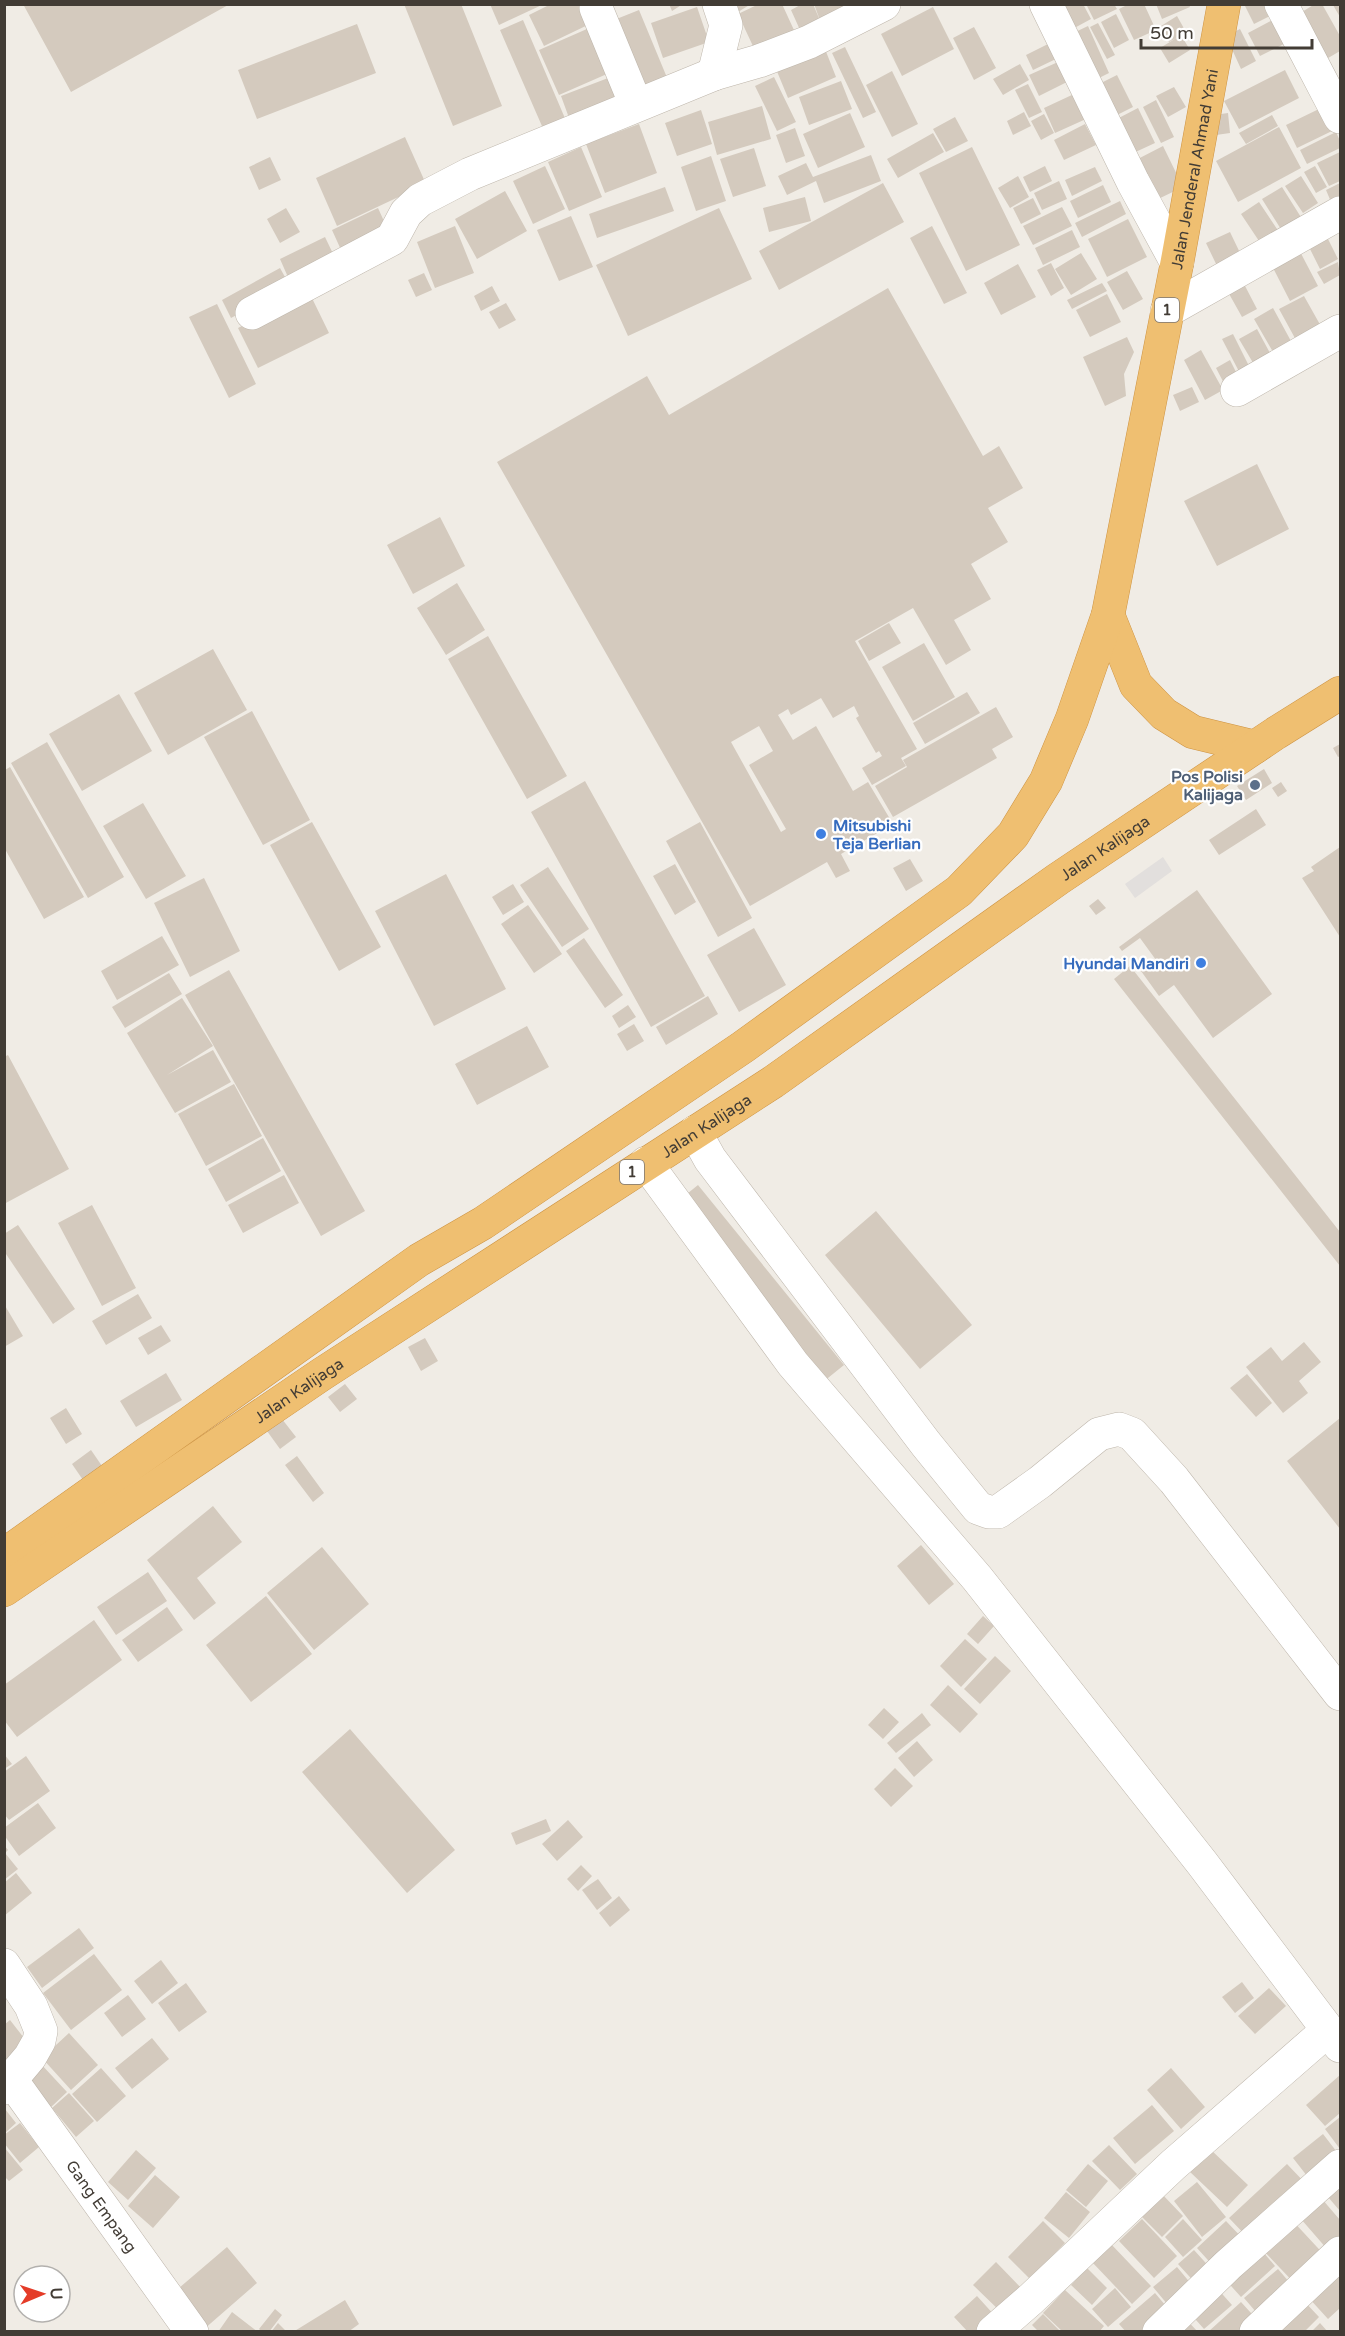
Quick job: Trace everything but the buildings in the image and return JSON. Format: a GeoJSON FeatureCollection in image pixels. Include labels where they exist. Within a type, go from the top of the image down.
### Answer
{"type":"FeatureCollection","features":[{"type":"Feature","properties":{"kind":"highway","name":"Jalan Jenderal Ahmad Yani"},"geometry":{"type":"LineString","coordinates":[[1108,615],[1177,263],[1224,4]]}},
{"type":"Feature","properties":{"kind":"highway"},"geometry":{"type":"LineString","coordinates":[[1108,615],[1136,685],[1164,714],[1193,732],[1255,747]]}},
{"type":"Feature","properties":{"kind":"highway","name":"Jalan Kalijaga"},"geometry":{"type":"LineString","coordinates":[[4,1555],[419,1260],[483,1223],[743,1047],[959,891],[1012,835],[1046,781],[1072,719],[1108,615]]}},
{"type":"Feature","properties":{"kind":"highway","name":"Jalan Kalijaga"},"geometry":{"type":"LineString","coordinates":[[4,1590],[322,1374],[773,1082],[1058,879],[1255,747],[1341,693]]}},
{"type":"Feature","properties":{"kind":"highway"},"geometry":{"type":"LineString","coordinates":[[743,1047],[773,1082]]}},
{"type":"Feature","properties":{"kind":"street"},"geometry":{"type":"LineString","coordinates":[[714,74],[726,25],[719,4]]}},
{"type":"Feature","properties":{"kind":"street"},"geometry":{"type":"LineString","coordinates":[[252,313],[392,239],[406,213],[420,200],[470,174],[714,74],[759,61],[809,42],[884,4]]}},
{"type":"Feature","properties":{"kind":"street"},"geometry":{"type":"LineString","coordinates":[[1046,4],[1133,182],[1177,263]]}},
{"type":"Feature","properties":{"kind":"street"},"geometry":{"type":"LineString","coordinates":[[1287,6],[1341,117]]}},
{"type":"Feature","properties":{"kind":"street"},"geometry":{"type":"LineString","coordinates":[[596,8],[636,105]]}},
{"type":"Feature","properties":{"kind":"street"},"geometry":{"type":"LineString","coordinates":[[1167,311],[1341,213]]}},
{"type":"Feature","properties":{"kind":"street"},"geometry":{"type":"LineString","coordinates":[[1237,390],[1341,331]]}},
{"type":"Feature","properties":{"kind":"street"},"geometry":{"type":"LineString","coordinates":[[695,1132],[710,1159],[926,1444],[978,1508],[998,1512],[1040,1482],[1099,1434],[1112,1430],[1125,1431],[1138,1440],[1174,1480],[1341,1694]]}},
{"type":"Feature","properties":{"kind":"street"},"geometry":{"type":"LineString","coordinates":[[646,1163],[793,1364],[977,1578],[1202,1863],[1334,2038],[1173,2165],[1031,2300],[993,2331]]}},
{"type":"Feature","properties":{"kind":"street"},"geometry":{"type":"LineString","coordinates":[[4,1965],[31,2006],[40,2031],[39,2042],[8,2085]]}},
{"type":"Feature","properties":{"kind":"street","name":"Gang Empang"},"geometry":{"type":"LineString","coordinates":[[8,2085],[192,2331]]}},
{"type":"Feature","properties":{"kind":"street"},"geometry":{"type":"LineString","coordinates":[[1159,2331],[1228,2265],[1341,2166]]}},
{"type":"Feature","properties":{"kind":"street"},"geometry":{"type":"LineString","coordinates":[[1256,2331],[1341,2253]]}},
{"type":"Feature","properties":{"kind":"shaded area"},"geometry":{"type":"Polygon","coordinates":[[[1163,857],[1172,871],[1135,898],[1125,884],[1163,857]]]}},
{"type":"Feature","properties":{"kind":"place","name":"Pos Polisi Kalijaga"},"geometry":{"type":"Point","coordinates":[1255,785]}},
{"type":"Feature","properties":{"kind":"place","name":"Mitsubishi Teja Berlian"},"geometry":{"type":"Point","coordinates":[821,834]}},
{"type":"Feature","properties":{"kind":"place","name":"Hyundai Mandiri"},"geometry":{"type":"Point","coordinates":[1201,963]}}]}
